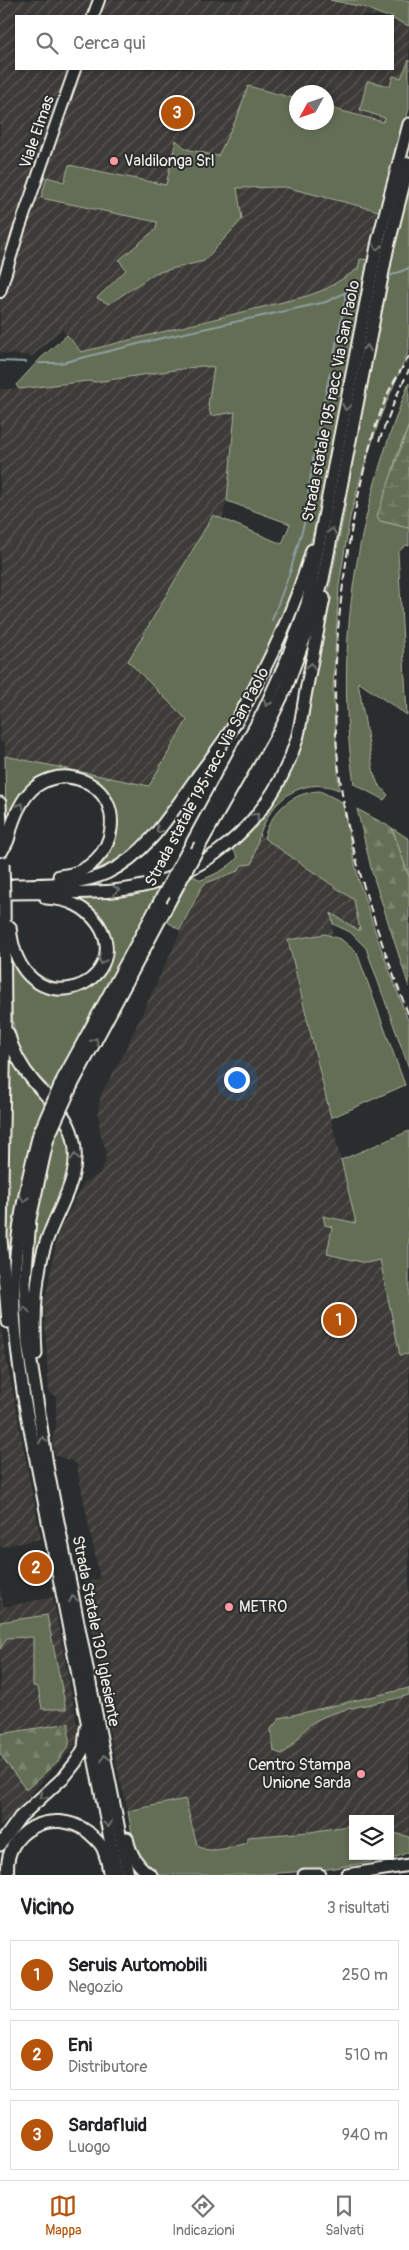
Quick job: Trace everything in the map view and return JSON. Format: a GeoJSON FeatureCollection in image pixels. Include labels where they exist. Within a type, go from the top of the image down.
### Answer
{"type":"FeatureCollection","features":[{"type":"Feature","properties":{"kind":"highway","name":"Strada statale 195 racc Via San Paolo"},"geometry":{"type":"LineString","coordinates":[[30,1396],[25,1312],[26,1255],[43,1136],[68,1082],[161,899],[259,720],[287,659],[307,604],[386,251],[393,201],[409,124]]}},
{"type":"Feature","properties":{"kind":"highway","name":"Strada statale 195 racc Via San Paolo"},"geometry":{"type":"LineString","coordinates":[[393,201],[409,163]]}},
{"type":"Feature","properties":{"kind":"highway","name":"Strada statale 195 racc Via San Paolo"},"geometry":{"type":"LineString","coordinates":[[68,1082],[270,722],[286,688],[311,621],[323,579],[343,447]]}},
{"type":"Feature","properties":{"kind":"highway"},"geometry":{"type":"LineString","coordinates":[[1,892],[28,892],[67,887],[116,868],[145,845],[163,826],[235,722],[272,657],[298,592],[316,534],[324,524]]}},
{"type":"Feature","properties":{"kind":"highway"},"geometry":{"type":"LineString","coordinates":[[14,885],[114,890],[145,885],[183,874],[224,849],[261,811],[278,783],[297,738],[326,591],[323,579]]}},
{"type":"Feature","properties":{"kind":"highway"},"geometry":{"type":"LineString","coordinates":[[1,892],[23,879],[68,876],[82,870],[97,860],[106,847],[111,832],[112,816],[106,800],[92,785],[77,778],[50,779],[36,787],[26,797],[12,823],[9,842],[2,850]]}},
{"type":"Feature","properties":{"kind":"highway"},"geometry":{"type":"LineString","coordinates":[[0,802],[3,863],[1,892],[13,946],[18,959],[27,974],[38,984],[53,989],[68,990],[83,986],[95,976],[102,963],[105,948],[102,931],[82,907],[67,900],[37,898],[28,892]]}},
{"type":"Feature","properties":{"kind":"highway"},"geometry":{"type":"LineString","coordinates":[[5,1019],[12,1048],[18,1062],[57,1106],[67,1121],[73,1137],[76,1156],[70,1189],[47,1238],[40,1266],[36,1318],[38,1380],[30,1396],[18,1390],[2,1275],[2,1042],[5,1019],[2,942],[7,919]]}},
{"type":"Feature","properties":{"kind":"highway","name":"Strada Statale 130 Iglesiente"},"geometry":{"type":"LineString","coordinates":[[30,1396],[117,1875]]}},
{"type":"Feature","properties":{"kind":"highway","name":"Strada Statale 130 Iglesiente"},"geometry":{"type":"LineString","coordinates":[[30,1396],[48,1471],[128,1875]]}},
{"type":"Feature","properties":{"kind":"highway"},"geometry":{"type":"LineString","coordinates":[[0,1845],[20,1817],[65,1776],[76,1762],[84,1748],[87,1711]]}},
{"type":"Feature","properties":{"kind":"highway"},"geometry":{"type":"LineString","coordinates":[[111,1786],[120,1802],[129,1848],[137,1862],[151,1875]]}},
{"type":"Feature","properties":{"kind":"highway"},"geometry":{"type":"LineString","coordinates":[[8,1875],[7,1862],[14,1844],[27,1831],[46,1821],[74,1824],[94,1837],[103,1848],[110,1875]]}},
{"type":"Feature","properties":{"kind":"highway"},"geometry":{"type":"LineString","coordinates":[[373,1870],[382,1863],[409,1855]]}},
{"type":"Feature","properties":{"kind":"highway"},"geometry":{"type":"LineString","coordinates":[[347,1875],[409,1865]]}},
{"type":"Feature","properties":{"kind":"highway"},"geometry":{"type":"LineString","coordinates":[[304,1875],[320,1875]]}},
{"type":"Feature","properties":{"kind":"main road"},"geometry":{"type":"LineString","coordinates":[[93,15],[99,0]]}},
{"type":"Feature","properties":{"kind":"main road","name":"Viale Elmas"},"geometry":{"type":"LineString","coordinates":[[0,292],[19,230],[75,70]]}},
{"type":"Feature","properties":{"kind":"shaded area"},"geometry":{"type":"Polygon","coordinates":[[[0,0],[330,0],[363,7],[383,15],[15,15],[15,70],[394,70],[394,19],[409,26],[409,60],[401,78],[391,86],[367,82],[360,110],[385,118],[383,122],[334,109],[334,85],[289,85],[289,97],[248,86],[238,115],[218,156],[186,149],[176,141],[166,185],[69,165],[64,182],[41,198],[157,222],[156,229],[120,260],[126,270],[97,298],[109,304],[155,273],[204,261],[237,188],[285,187],[379,211],[368,260],[358,269],[326,289],[307,296],[81,352],[62,329],[32,356],[0,353],[0,0]]]}},
{"type":"Feature","properties":{"kind":"shaded area"},"geometry":{"type":"Polygon","coordinates":[[[201,366],[215,367],[208,405],[212,415],[235,412],[227,501],[222,518],[213,515],[128,660],[187,720],[149,786],[5,756],[5,742],[0,742],[0,389],[19,389],[88,381],[96,382],[201,366]]]}},
{"type":"Feature","properties":{"kind":"shaded area"},"geometry":{"type":"Polygon","coordinates":[[[260,835],[354,900],[361,930],[358,931],[331,914],[333,935],[325,934],[288,940],[356,1223],[332,1226],[380,1259],[400,1355],[409,1354],[409,1840],[394,1846],[394,1815],[349,1815],[349,1852],[176,1868],[128,1811],[119,1776],[101,1691],[106,1690],[82,1583],[100,1579],[76,1463],[55,1455],[52,1438],[56,1428],[56,1396],[49,1393],[44,1305],[58,1233],[84,1183],[100,1173],[105,1163],[106,1151],[100,1132],[98,1110],[101,1094],[122,1057],[201,888],[206,883],[238,871],[241,865],[252,864],[260,835]]]}},
{"type":"Feature","properties":{"kind":"shaded area"},"geometry":{"type":"Polygon","coordinates":[[[0,1325],[41,1539],[0,1547],[0,1325]]]}},
{"type":"Feature","properties":{"kind":"shaded area"},"geometry":{"type":"Polygon","coordinates":[[[0,1586],[4,1607],[53,1597],[80,1740],[0,1827],[0,1586]]]}},
{"type":"Feature","properties":{"kind":"green space"},"geometry":{"type":"Polygon","coordinates":[[[330,0],[409,0],[409,26],[394,19],[394,15],[383,15],[363,7],[330,0]]]}},
{"type":"Feature","properties":{"kind":"green space"},"geometry":{"type":"Polygon","coordinates":[[[409,60],[409,109],[383,196],[403,205],[409,185],[409,350],[381,415],[363,470],[350,517],[339,586],[333,688],[339,790],[317,785],[306,787],[296,790],[278,803],[263,827],[252,864],[242,865],[238,871],[206,883],[201,888],[180,930],[166,921],[184,890],[156,902],[54,1091],[27,1063],[16,1039],[12,1012],[10,958],[13,956],[25,976],[44,991],[66,995],[78,993],[95,980],[105,965],[110,947],[110,938],[109,929],[102,916],[90,906],[72,897],[142,892],[191,875],[201,880],[226,868],[238,857],[232,848],[254,827],[271,804],[302,725],[345,509],[350,465],[329,472],[308,552],[293,599],[238,710],[151,830],[125,854],[111,863],[94,870],[104,859],[113,839],[111,820],[97,786],[50,775],[8,819],[6,818],[5,756],[149,786],[187,720],[128,661],[213,515],[282,544],[290,524],[227,501],[235,412],[211,416],[208,405],[214,367],[201,366],[96,382],[88,381],[19,389],[16,385],[41,358],[67,335],[81,352],[307,296],[326,289],[358,269],[360,259],[368,260],[379,211],[285,187],[237,188],[242,219],[204,261],[155,273],[109,304],[97,298],[126,270],[119,260],[156,229],[157,222],[41,198],[47,177],[64,182],[69,165],[166,185],[176,140],[186,149],[218,156],[238,115],[248,86],[289,97],[289,130],[334,130],[334,109],[383,122],[385,118],[360,110],[367,81],[390,86],[393,76],[401,78],[409,60]]]}},
{"type":"Feature","properties":{"kind":"green space"},"geometry":{"type":"Polygon","coordinates":[[[409,383],[409,425],[396,458],[380,521],[409,528],[409,546],[406,545],[398,552],[407,715],[358,682],[374,774],[378,784],[388,795],[384,800],[354,784],[348,732],[346,681],[348,630],[363,530],[391,432],[409,383]]]}},
{"type":"Feature","properties":{"kind":"green space"},"geometry":{"type":"Polygon","coordinates":[[[409,425],[409,528],[380,521],[377,516],[409,425]]]}},
{"type":"Feature","properties":{"kind":"green space"},"geometry":{"type":"Polygon","coordinates":[[[320,791],[342,802],[358,878],[377,937],[409,1023],[409,1068],[366,948],[350,932],[333,924],[331,913],[360,930],[354,900],[264,838],[272,819],[284,805],[301,795],[320,791]]]}},
{"type":"Feature","properties":{"kind":"green space"},"geometry":{"type":"Polygon","coordinates":[[[357,809],[392,828],[409,877],[409,987],[372,872],[357,809]]]}},
{"type":"Feature","properties":{"kind":"green space"},"geometry":{"type":"Polygon","coordinates":[[[392,828],[409,839],[409,877],[392,828]]]}},
{"type":"Feature","properties":{"kind":"green space"},"geometry":{"type":"Polygon","coordinates":[[[325,934],[341,939],[357,953],[405,1085],[331,1118],[288,940],[325,934]]]}},
{"type":"Feature","properties":{"kind":"green space"},"geometry":{"type":"Polygon","coordinates":[[[6,1043],[64,1120],[72,1152],[68,1179],[37,1253],[30,1299],[32,1233],[53,1142],[36,1134],[18,1201],[8,1271],[6,1264],[6,1043]]]}},
{"type":"Feature","properties":{"kind":"green space"},"geometry":{"type":"Polygon","coordinates":[[[409,1131],[409,1354],[400,1355],[380,1260],[366,1263],[327,1254],[332,1227],[325,1225],[323,1216],[356,1223],[341,1160],[409,1131]]]}},
{"type":"Feature","properties":{"kind":"green space"},"geometry":{"type":"Polygon","coordinates":[[[47,1615],[66,1709],[42,1709],[38,1687],[33,1686],[33,1637],[7,1638],[0,1649],[0,1622],[47,1615]]]}},
{"type":"Feature","properties":{"kind":"green space"},"geometry":{"type":"Polygon","coordinates":[[[409,1688],[409,1695],[325,1716],[310,1724],[286,1751],[281,1754],[274,1751],[271,1729],[280,1718],[409,1688]]]}},
{"type":"Feature","properties":{"kind":"green space"},"geometry":{"type":"Polygon","coordinates":[[[69,1723],[69,1745],[59,1760],[26,1790],[0,1754],[0,1734],[69,1723]]]}},
{"type":"Feature","properties":{"kind":"green space"},"geometry":{"type":"Polygon","coordinates":[[[185,1799],[197,1845],[208,1850],[247,1843],[247,1837],[310,1832],[349,1826],[349,1860],[382,1860],[322,1870],[251,1875],[160,1875],[143,1863],[134,1846],[128,1811],[185,1799]]]}},
{"type":"Feature","properties":{"kind":"green space"},"geometry":{"type":"Polygon","coordinates":[[[394,1833],[409,1837],[409,1852],[394,1858],[394,1833]]]}},
{"type":"Feature","properties":{"kind":"waterway"},"geometry":{"type":"LineString","coordinates":[[387,277],[409,268]]}},
{"type":"Feature","properties":{"kind":"waterway"},"geometry":{"type":"LineString","coordinates":[[39,363],[61,363],[162,338],[326,302],[365,283]]}},
{"type":"Feature","properties":{"kind":"waterway"},"geometry":{"type":"LineString","coordinates":[[333,360],[345,301],[345,292]]}},
{"type":"Feature","properties":{"kind":"waterway"},"geometry":{"type":"LineString","coordinates":[[0,361],[26,362]]}},
{"type":"Feature","properties":{"kind":"waterway"},"geometry":{"type":"LineString","coordinates":[[272,620],[290,572],[304,524],[315,446],[330,372]]}},
{"type":"Feature","properties":{"kind":"railway"},"geometry":{"type":"LineString","coordinates":[[409,356],[390,389],[378,419],[354,516],[347,554],[338,632],[335,710],[341,788],[348,826],[360,875],[375,923],[409,1016]]}},
{"type":"Feature","properties":{"kind":"railway"},"geometry":{"type":"LineString","coordinates":[[379,441],[409,370]]}},
{"type":"Feature","properties":{"kind":"place","name":"Sardafluid"},"geometry":{"type":"Point","coordinates":[177,113]}},
{"type":"Feature","properties":{"kind":"place","name":"Valdilonga Srl"},"geometry":{"type":"Point","coordinates":[114,161]}},
{"type":"Feature","properties":{"kind":"place","name":"Seruis Automobili"},"geometry":{"type":"Point","coordinates":[339,1320]}},
{"type":"Feature","properties":{"kind":"place","name":"Eni"},"geometry":{"type":"Point","coordinates":[36,1568]}},
{"type":"Feature","properties":{"kind":"place","name":"METRO"},"geometry":{"type":"Point","coordinates":[229,1607]}},
{"type":"Feature","properties":{"kind":"place","name":"Centro Stampa Unione Sarda"},"geometry":{"type":"Point","coordinates":[361,1774]}}]}
